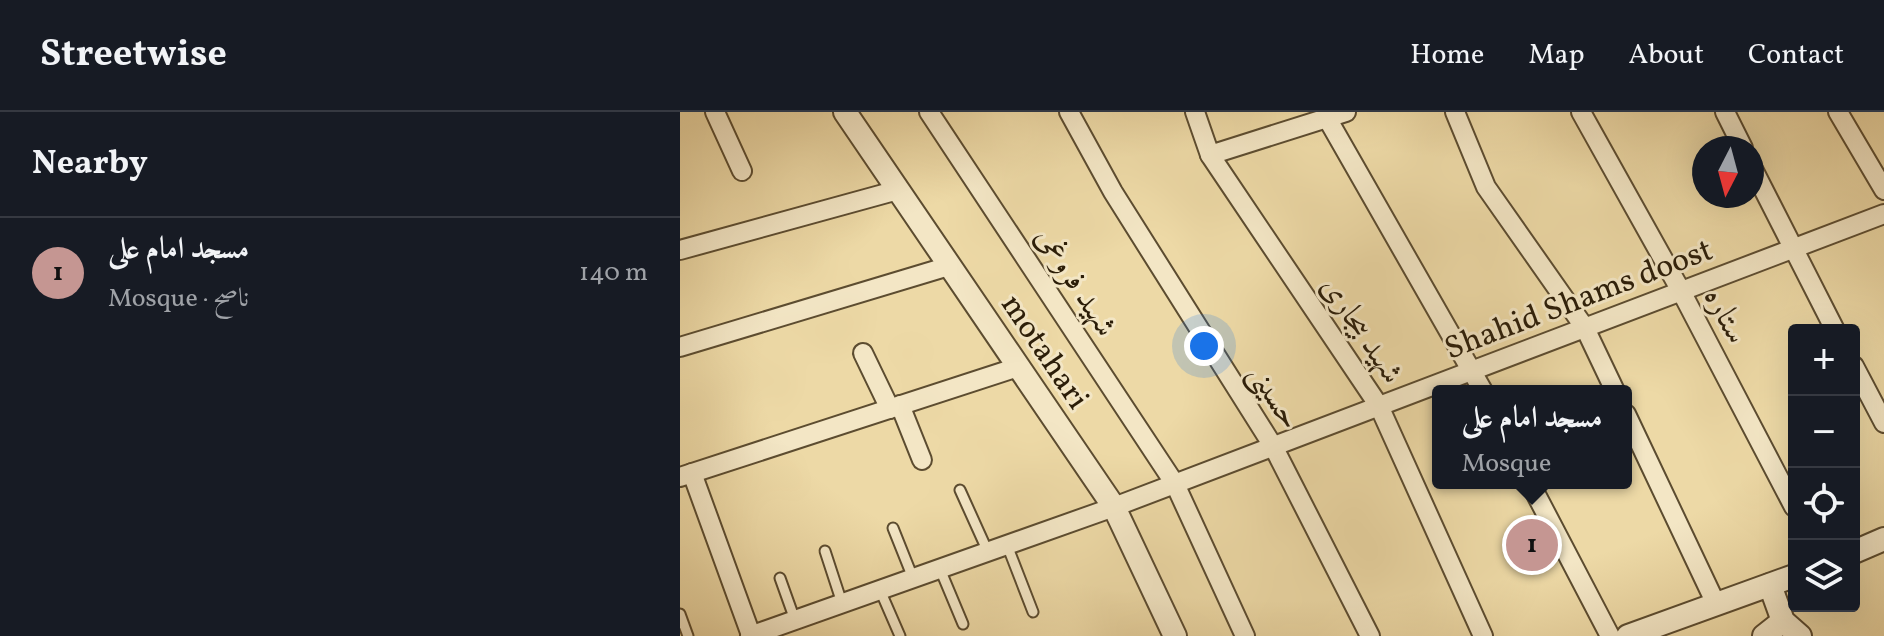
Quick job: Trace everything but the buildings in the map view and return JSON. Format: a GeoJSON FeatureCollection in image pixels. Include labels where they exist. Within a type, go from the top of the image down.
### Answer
{"type":"FeatureCollection","features":[{"type":"Feature","properties":{"kind":"street"},"geometry":{"type":"LineString","coordinates":[[715,112],[742,171]]}},
{"type":"Feature","properties":{"kind":"street","name":"motahari"},"geometry":{"type":"LineString","coordinates":[[845,112],[1114,507],[1175,636]]}},
{"type":"Feature","properties":{"kind":"street","name":"شهید فروغی"},"geometry":{"type":"LineString","coordinates":[[929,112],[1175,484],[1245,636]]}},
{"type":"Feature","properties":{"kind":"street","name":"حسینی"},"geometry":{"type":"LineString","coordinates":[[1069,112],[1113,192],[1273,446],[1370,636]]}},
{"type":"Feature","properties":{"kind":"street","name":"شهید بیجاری"},"geometry":{"type":"LineString","coordinates":[[1195,112],[1210,155],[1379,406],[1483,636]]}},
{"type":"Feature","properties":{"kind":"street"},"geometry":{"type":"LineString","coordinates":[[1210,155],[1346,112]]}},
{"type":"Feature","properties":{"kind":"street"},"geometry":{"type":"LineString","coordinates":[[1455,112],[1486,187],[1585,328],[1612,385]]}},
{"type":"Feature","properties":{"kind":"street","name":"ستاره"},"geometry":{"type":"LineString","coordinates":[[1581,112],[1681,291],[1788,496]]}},
{"type":"Feature","properties":{"kind":"street"},"geometry":{"type":"LineString","coordinates":[[1725,112],[1737,136]]}},
{"type":"Feature","properties":{"kind":"street"},"geometry":{"type":"LineString","coordinates":[[1838,112],[1884,190]]}},
{"type":"Feature","properties":{"kind":"street"},"geometry":{"type":"LineString","coordinates":[[1327,118],[1480,385]]}},
{"type":"Feature","properties":{"kind":"street"},"geometry":{"type":"LineString","coordinates":[[680,250],[898,190]]}},
{"type":"Feature","properties":{"kind":"street"},"geometry":{"type":"LineString","coordinates":[[1764,192],[1832,324]]}},
{"type":"Feature","properties":{"kind":"street","name":"Shahid Shams doost"},"geometry":{"type":"LineString","coordinates":[[1435,385],[1884,214]]}},
{"type":"Feature","properties":{"kind":"street"},"geometry":{"type":"LineString","coordinates":[[680,347],[949,266]]}},
{"type":"Feature","properties":{"kind":"street"},"geometry":{"type":"LineString","coordinates":[[863,353],[922,460]]}},
{"type":"Feature","properties":{"kind":"street"},"geometry":{"type":"LineString","coordinates":[[751,636],[686,475],[1018,367]]}},
{"type":"Feature","properties":{"kind":"street"},"geometry":{"type":"LineString","coordinates":[[1860,377],[1884,423]]}},
{"type":"Feature","properties":{"kind":"street","name":"Shahid Shams doost"},"geometry":{"type":"LineString","coordinates":[[751,636],[774,632],[795,620],[1114,507],[1432,386]]}},
{"type":"Feature","properties":{"kind":"street"},"geometry":{"type":"LineString","coordinates":[[1632,427],[1716,604]]}},
{"type":"Feature","properties":{"kind":"street"},"geometry":{"type":"LineString","coordinates":[[1533,489],[1610,636]]}},
{"type":"Feature","properties":{"kind":"street"},"geometry":{"type":"LineString","coordinates":[[1860,549],[1884,539]]}},
{"type":"Feature","properties":{"kind":"street"},"geometry":{"type":"LineString","coordinates":[[1628,636],[1788,578]]}},
{"type":"Feature","properties":{"kind":"street"},"geometry":{"type":"LineString","coordinates":[[1764,636],[1792,628],[1770,585]]}},
{"type":"Feature","properties":{"kind":"lane"},"geometry":{"type":"LineString","coordinates":[[960,490],[988,552]]}},
{"type":"Feature","properties":{"kind":"lane"},"geometry":{"type":"LineString","coordinates":[[893,528],[913,578]]}},
{"type":"Feature","properties":{"kind":"lane"},"geometry":{"type":"LineString","coordinates":[[1007,545],[1033,612]]}},
{"type":"Feature","properties":{"kind":"lane"},"geometry":{"type":"LineString","coordinates":[[825,551],[842,603]]}},
{"type":"Feature","properties":{"kind":"lane"},"geometry":{"type":"LineString","coordinates":[[940,569],[963,624]]}},
{"type":"Feature","properties":{"kind":"lane"},"geometry":{"type":"LineString","coordinates":[[780,578],[795,620]]}},
{"type":"Feature","properties":{"kind":"lane"},"geometry":{"type":"LineString","coordinates":[[880,590],[900,636]]}},
{"type":"Feature","properties":{"kind":"lane"},"geometry":{"type":"LineString","coordinates":[[680,614],[688,636]]}},
{"type":"Feature","properties":{"kind":"place","name":"مسجد امام علی"},"geometry":{"type":"Point","coordinates":[1532,545]}}]}
